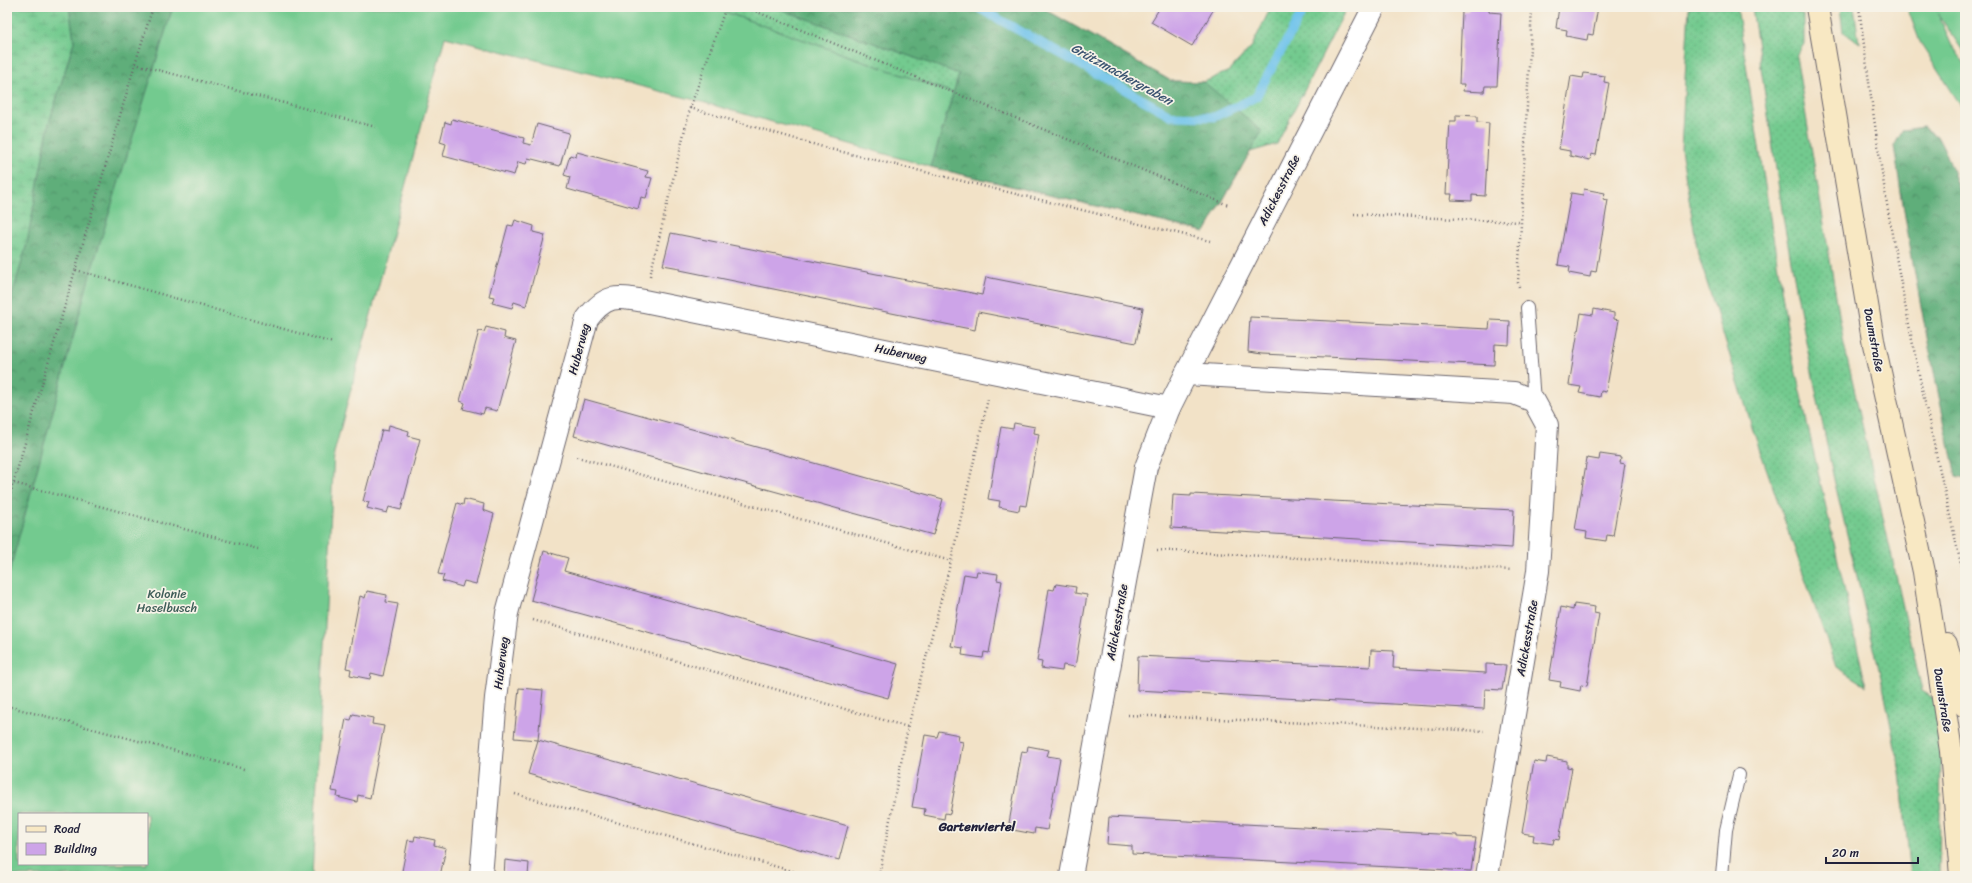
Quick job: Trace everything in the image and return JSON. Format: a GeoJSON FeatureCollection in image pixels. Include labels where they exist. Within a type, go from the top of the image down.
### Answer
{"type":"FeatureCollection","features":[{"type":"Feature","properties":{"kind":"main road","name":"Daumstraße"},"geometry":{"type":"LineString","coordinates":[[1817,7],[1873,340],[1924,572],[1951,752],[1960,876]]}},
{"type":"Feature","properties":{"kind":"main road","name":"Daumstraße"},"geometry":{"type":"LineString","coordinates":[[1827,7],[1834,106]]}},
{"type":"Feature","properties":{"kind":"main road","name":"Daumstraße"},"geometry":{"type":"LineString","coordinates":[[1924,572],[1965,706]]}},
{"type":"Feature","properties":{"kind":"street","name":"Adickesstraße"},"geometry":{"type":"LineString","coordinates":[[1071,876],[1146,467],[1169,408],[1374,7]]}},
{"type":"Feature","properties":{"kind":"street","name":"Huberweg"},"geometry":{"type":"LineString","coordinates":[[481,876],[496,698],[507,613],[587,319],[606,300],[618,297],[644,301],[1169,408]]}},
{"type":"Feature","properties":{"kind":"street"},"geometry":{"type":"LineString","coordinates":[[1186,374],[1514,393],[1534,401]]}},
{"type":"Feature","properties":{"kind":"street","name":"Adickesstraße"},"geometry":{"type":"LineString","coordinates":[[1487,876],[1538,571],[1547,424],[1534,401]]}},
{"type":"Feature","properties":{"kind":"lane","name":"Adickesstraße"},"geometry":{"type":"LineString","coordinates":[[1527,308],[1534,401]]}},
{"type":"Feature","properties":{"kind":"lane"},"geometry":{"type":"LineString","coordinates":[[1722,876],[1726,830],[1739,775]]}},
{"type":"Feature","properties":{"kind":"path"},"geometry":{"type":"LineString","coordinates":[[7,505],[135,64],[153,7]]}},
{"type":"Feature","properties":{"kind":"path"},"geometry":{"type":"LineString","coordinates":[[649,283],[690,108],[726,7]]}},
{"type":"Feature","properties":{"kind":"path"},"geometry":{"type":"LineString","coordinates":[[745,7],[1228,205]]}},
{"type":"Feature","properties":{"kind":"path"},"geometry":{"type":"LineString","coordinates":[[1527,308],[1518,283],[1532,7]]}},
{"type":"Feature","properties":{"kind":"path"},"geometry":{"type":"LineString","coordinates":[[1859,7],[1883,178],[1899,277],[1937,461],[1965,582]]}},
{"type":"Feature","properties":{"kind":"path"},"geometry":{"type":"LineString","coordinates":[[135,64],[376,127]]}},
{"type":"Feature","properties":{"kind":"path"},"geometry":{"type":"LineString","coordinates":[[690,108],[830,149],[1210,241]]}},
{"type":"Feature","properties":{"kind":"path"},"geometry":{"type":"LineString","coordinates":[[1354,214],[1520,222]]}},
{"type":"Feature","properties":{"kind":"path"},"geometry":{"type":"LineString","coordinates":[[76,270],[333,343]]}},
{"type":"Feature","properties":{"kind":"path"},"geometry":{"type":"LineString","coordinates":[[879,876],[908,727],[951,561],[989,394]]}},
{"type":"Feature","properties":{"kind":"path"},"geometry":{"type":"LineString","coordinates":[[572,456],[951,561]]}},
{"type":"Feature","properties":{"kind":"path"},"geometry":{"type":"LineString","coordinates":[[14,483],[258,549]]}},
{"type":"Feature","properties":{"kind":"path"},"geometry":{"type":"LineString","coordinates":[[1152,550],[1538,571]]}},
{"type":"Feature","properties":{"kind":"path"},"geometry":{"type":"LineString","coordinates":[[531,620],[908,727]]}},
{"type":"Feature","properties":{"kind":"path"},"geometry":{"type":"LineString","coordinates":[[7,706],[244,770]]}},
{"type":"Feature","properties":{"kind":"path"},"geometry":{"type":"LineString","coordinates":[[1123,714],[1511,732]]}},
{"type":"Feature","properties":{"kind":"path"},"geometry":{"type":"LineString","coordinates":[[508,792],[810,876]]}},
{"type":"Feature","properties":{"kind":"green space"},"geometry":{"type":"Polygon","coordinates":[[[7,7],[69,7],[74,41],[49,123],[27,243],[7,314],[7,7]]]}},
{"type":"Feature","properties":{"kind":"green space"},"geometry":{"type":"Polygon","coordinates":[[[69,7],[173,7],[90,275],[7,581],[7,314],[27,243],[49,123],[74,41],[69,7]]]}},
{"type":"Feature","properties":{"kind":"green space","name":"Kolonie Haselbusch"},"geometry":{"type":"Polygon","coordinates":[[[173,7],[711,7],[953,93],[931,167],[695,100],[445,37],[334,453],[312,876],[7,876],[7,581],[90,275],[173,7]]]}},
{"type":"Feature","properties":{"kind":"green space"},"geometry":{"type":"Polygon","coordinates":[[[711,7],[1041,7],[1171,81],[1204,82],[1229,71],[1252,46],[1271,7],[1347,7],[1277,144],[1250,152],[1205,232],[931,167],[953,93],[711,7]]]}},
{"type":"Feature","properties":{"kind":"green space"},"geometry":{"type":"Polygon","coordinates":[[[774,7],[1041,7],[1171,81],[1204,82],[1262,131],[1205,232],[931,167],[959,74],[774,7]]]}},
{"type":"Feature","properties":{"kind":"green space"},"geometry":{"type":"Polygon","coordinates":[[[1689,7],[1737,7],[1791,351],[1866,686],[1836,667],[1755,436],[1698,254],[1681,149],[1689,7]]]}},
{"type":"Feature","properties":{"kind":"green space"},"geometry":{"type":"Polygon","coordinates":[[[1752,7],[1792,7],[1804,16],[1804,44],[1796,56],[1844,344],[1922,691],[1937,700],[1941,753],[1939,876],[1911,876],[1900,772],[1883,686],[1833,475],[1808,352],[1784,223],[1752,7]]]}},
{"type":"Feature","properties":{"kind":"green space"},"geometry":{"type":"Polygon","coordinates":[[[1840,7],[1854,7],[1859,43],[1843,32],[1840,7]]]}},
{"type":"Feature","properties":{"kind":"green space"},"geometry":{"type":"Polygon","coordinates":[[[1907,7],[1934,7],[1937,11],[1943,7],[1965,7],[1965,54],[1938,14],[1952,45],[1965,64],[1965,112],[1920,42],[1907,7]]]}},
{"type":"Feature","properties":{"kind":"green space"},"geometry":{"type":"Polygon","coordinates":[[[1923,127],[1937,136],[1947,155],[1965,205],[1965,478],[1956,476],[1947,435],[1914,270],[1894,146],[1903,130],[1923,127]]]}},
{"type":"Feature","properties":{"kind":"building"},"geometry":{"type":"Polygon","coordinates":[[[1156,7],[1215,7],[1192,46],[1151,22],[1159,9],[1156,7]]]}},
{"type":"Feature","properties":{"kind":"building"},"geometry":{"type":"Polygon","coordinates":[[[1469,7],[1489,7],[1489,12],[1501,13],[1497,86],[1485,86],[1484,92],[1463,91],[1464,84],[1459,84],[1462,11],[1468,11],[1469,7]]]}},
{"type":"Feature","properties":{"kind":"building"},"geometry":{"type":"Polygon","coordinates":[[[1559,7],[1598,7],[1593,35],[1588,34],[1587,40],[1566,36],[1567,30],[1556,28],[1559,7]]]}},
{"type":"Feature","properties":{"kind":"building"},"geometry":{"type":"Polygon","coordinates":[[[1584,73],[1605,76],[1604,82],[1609,83],[1596,155],[1591,154],[1590,160],[1570,156],[1570,151],[1559,149],[1571,76],[1583,78],[1584,73]]]}},
{"type":"Feature","properties":{"kind":"building"},"geometry":{"type":"Polygon","coordinates":[[[1456,115],[1477,116],[1477,122],[1489,123],[1485,196],[1472,195],[1472,201],[1451,200],[1452,194],[1446,194],[1450,121],[1456,121],[1456,115]]]}},
{"type":"Feature","properties":{"kind":"building"},"geometry":{"type":"Polygon","coordinates":[[[452,119],[524,138],[523,143],[531,145],[537,124],[569,133],[560,166],[528,158],[526,164],[518,162],[514,175],[443,156],[446,144],[440,142],[445,122],[451,124],[452,119]]]}},
{"type":"Feature","properties":{"kind":"building"},"geometry":{"type":"Polygon","coordinates":[[[577,152],[648,171],[646,177],[652,178],[646,198],[641,197],[638,209],[567,189],[570,177],[564,175],[570,155],[576,157],[577,152]]]}},
{"type":"Feature","properties":{"kind":"building"},"geometry":{"type":"Polygon","coordinates":[[[1584,189],[1605,193],[1603,199],[1608,200],[1596,272],[1591,271],[1590,277],[1569,273],[1570,267],[1558,265],[1571,193],[1583,195],[1584,189]]]}},
{"type":"Feature","properties":{"kind":"building"},"geometry":{"type":"Polygon","coordinates":[[[515,220],[534,226],[533,232],[545,235],[526,306],[514,302],[512,308],[492,303],[494,297],[489,296],[508,225],[513,226],[515,220]]]}},
{"type":"Feature","properties":{"kind":"building"},"geometry":{"type":"Polygon","coordinates":[[[671,233],[982,295],[986,277],[1143,308],[1136,343],[978,312],[975,330],[680,270],[680,268],[663,265],[671,233]]]}},
{"type":"Feature","properties":{"kind":"building"},"geometry":{"type":"Polygon","coordinates":[[[1594,309],[1614,313],[1614,319],[1619,320],[1606,392],[1601,391],[1600,397],[1579,393],[1581,387],[1569,385],[1581,313],[1593,315],[1594,309]]]}},
{"type":"Feature","properties":{"kind":"building"},"geometry":{"type":"Polygon","coordinates":[[[1250,317],[1489,329],[1490,320],[1510,321],[1509,345],[1495,344],[1494,365],[1262,354],[1248,352],[1250,317]]]}},
{"type":"Feature","properties":{"kind":"building"},"geometry":{"type":"Polygon","coordinates":[[[486,327],[505,332],[504,338],[516,341],[497,411],[485,408],[483,414],[463,409],[465,403],[460,401],[479,331],[484,332],[486,327]]]}},
{"type":"Feature","properties":{"kind":"building"},"geometry":{"type":"Polygon","coordinates":[[[584,399],[943,499],[933,535],[574,436],[584,399]]]}},
{"type":"Feature","properties":{"kind":"building"},"geometry":{"type":"Polygon","coordinates":[[[1014,423],[1035,427],[1034,433],[1039,434],[1026,506],[1020,505],[1019,511],[999,507],[1000,501],[988,499],[1001,427],[1013,429],[1014,423]]]}},
{"type":"Feature","properties":{"kind":"building"},"geometry":{"type":"Polygon","coordinates":[[[389,425],[409,431],[408,436],[420,439],[401,510],[389,507],[387,513],[367,508],[369,502],[363,501],[382,430],[388,431],[389,425]]]}},
{"type":"Feature","properties":{"kind":"building"},"geometry":{"type":"Polygon","coordinates":[[[1600,454],[1621,457],[1620,463],[1625,464],[1613,536],[1607,535],[1606,541],[1586,538],[1587,532],[1575,530],[1587,458],[1599,460],[1600,454]]]}},
{"type":"Feature","properties":{"kind":"building"},"geometry":{"type":"Polygon","coordinates":[[[1191,494],[1514,510],[1512,548],[1171,528],[1173,495],[1191,496],[1191,494]]]}},
{"type":"Feature","properties":{"kind":"building"},"geometry":{"type":"Polygon","coordinates":[[[464,499],[484,504],[483,510],[494,514],[476,584],[464,581],[462,587],[442,581],[444,575],[438,574],[457,503],[463,505],[464,499]]]}},
{"type":"Feature","properties":{"kind":"building"},"geometry":{"type":"Polygon","coordinates":[[[544,551],[568,558],[564,571],[898,664],[888,698],[531,600],[544,551]]]}},
{"type":"Feature","properties":{"kind":"building"},"geometry":{"type":"Polygon","coordinates":[[[977,571],[998,574],[997,580],[1002,581],[989,653],[984,652],[983,658],[962,655],[963,648],[951,646],[964,574],[976,576],[977,571]]]}},
{"type":"Feature","properties":{"kind":"building"},"geometry":{"type":"Polygon","coordinates":[[[1056,584],[1076,587],[1075,593],[1087,595],[1075,667],[1063,665],[1062,671],[1041,668],[1042,662],[1037,661],[1049,589],[1054,590],[1056,584]]]}},
{"type":"Feature","properties":{"kind":"building"},"geometry":{"type":"Polygon","coordinates":[[[367,591],[387,595],[386,602],[398,604],[383,676],[371,673],[370,679],[350,675],[351,669],[346,668],[360,596],[365,598],[367,591]]]}},
{"type":"Feature","properties":{"kind":"building"},"geometry":{"type":"Polygon","coordinates":[[[1574,604],[1595,607],[1594,613],[1599,614],[1587,686],[1581,685],[1580,691],[1560,687],[1561,682],[1549,680],[1561,607],[1573,610],[1574,604]]]}},
{"type":"Feature","properties":{"kind":"building"},"geometry":{"type":"Polygon","coordinates":[[[1371,650],[1394,651],[1393,668],[1486,673],[1486,664],[1506,665],[1502,690],[1485,689],[1484,709],[1137,690],[1138,656],[1370,667],[1371,650]]]}},
{"type":"Feature","properties":{"kind":"building"},"geometry":{"type":"Polygon","coordinates":[[[519,688],[543,690],[538,740],[514,738],[519,688]]]}},
{"type":"Feature","properties":{"kind":"building"},"geometry":{"type":"Polygon","coordinates":[[[353,714],[373,718],[372,724],[384,726],[370,798],[358,795],[357,802],[337,797],[338,792],[332,791],[346,719],[351,720],[353,714]]]}},
{"type":"Feature","properties":{"kind":"building"},"geometry":{"type":"Polygon","coordinates":[[[939,731],[959,735],[958,741],[963,742],[950,814],[945,813],[944,819],[924,815],[925,809],[912,807],[925,735],[937,737],[939,731]]]}},
{"type":"Feature","properties":{"kind":"building"},"geometry":{"type":"Polygon","coordinates":[[[538,740],[848,826],[839,860],[528,774],[538,740]]]}},
{"type":"Feature","properties":{"kind":"building"},"geometry":{"type":"Polygon","coordinates":[[[1028,746],[1049,750],[1047,756],[1060,758],[1047,830],[1035,828],[1034,834],[1013,830],[1014,824],[1009,823],[1022,751],[1027,752],[1028,746]]]}},
{"type":"Feature","properties":{"kind":"building"},"geometry":{"type":"Polygon","coordinates":[[[1547,757],[1567,761],[1567,767],[1572,768],[1559,840],[1554,839],[1553,844],[1533,841],[1534,835],[1522,833],[1534,761],[1546,763],[1547,757]]]}},
{"type":"Feature","properties":{"kind":"building"},"geometry":{"type":"Polygon","coordinates":[[[1109,817],[1457,835],[1457,837],[1476,838],[1471,871],[1132,854],[1132,846],[1107,844],[1109,817]]]}},
{"type":"Feature","properties":{"kind":"building"},"geometry":{"type":"Polygon","coordinates":[[[415,836],[435,840],[434,845],[446,848],[440,876],[401,876],[408,840],[414,841],[415,836]]]}},
{"type":"Feature","properties":{"kind":"building"},"geometry":{"type":"Polygon","coordinates":[[[505,860],[529,863],[528,876],[504,876],[505,860]]]}},
{"type":"Feature","properties":{"kind":"waterway","name":"Grützmachergraben"},"geometry":{"type":"LineString","coordinates":[[977,7],[1172,116],[1214,117],[1256,97],[1305,7]]}},
{"type":"Feature","properties":{"kind":"district","name":"Gartenviertel"},"geometry":{"type":"Point","coordinates":[977,826]}}]}
